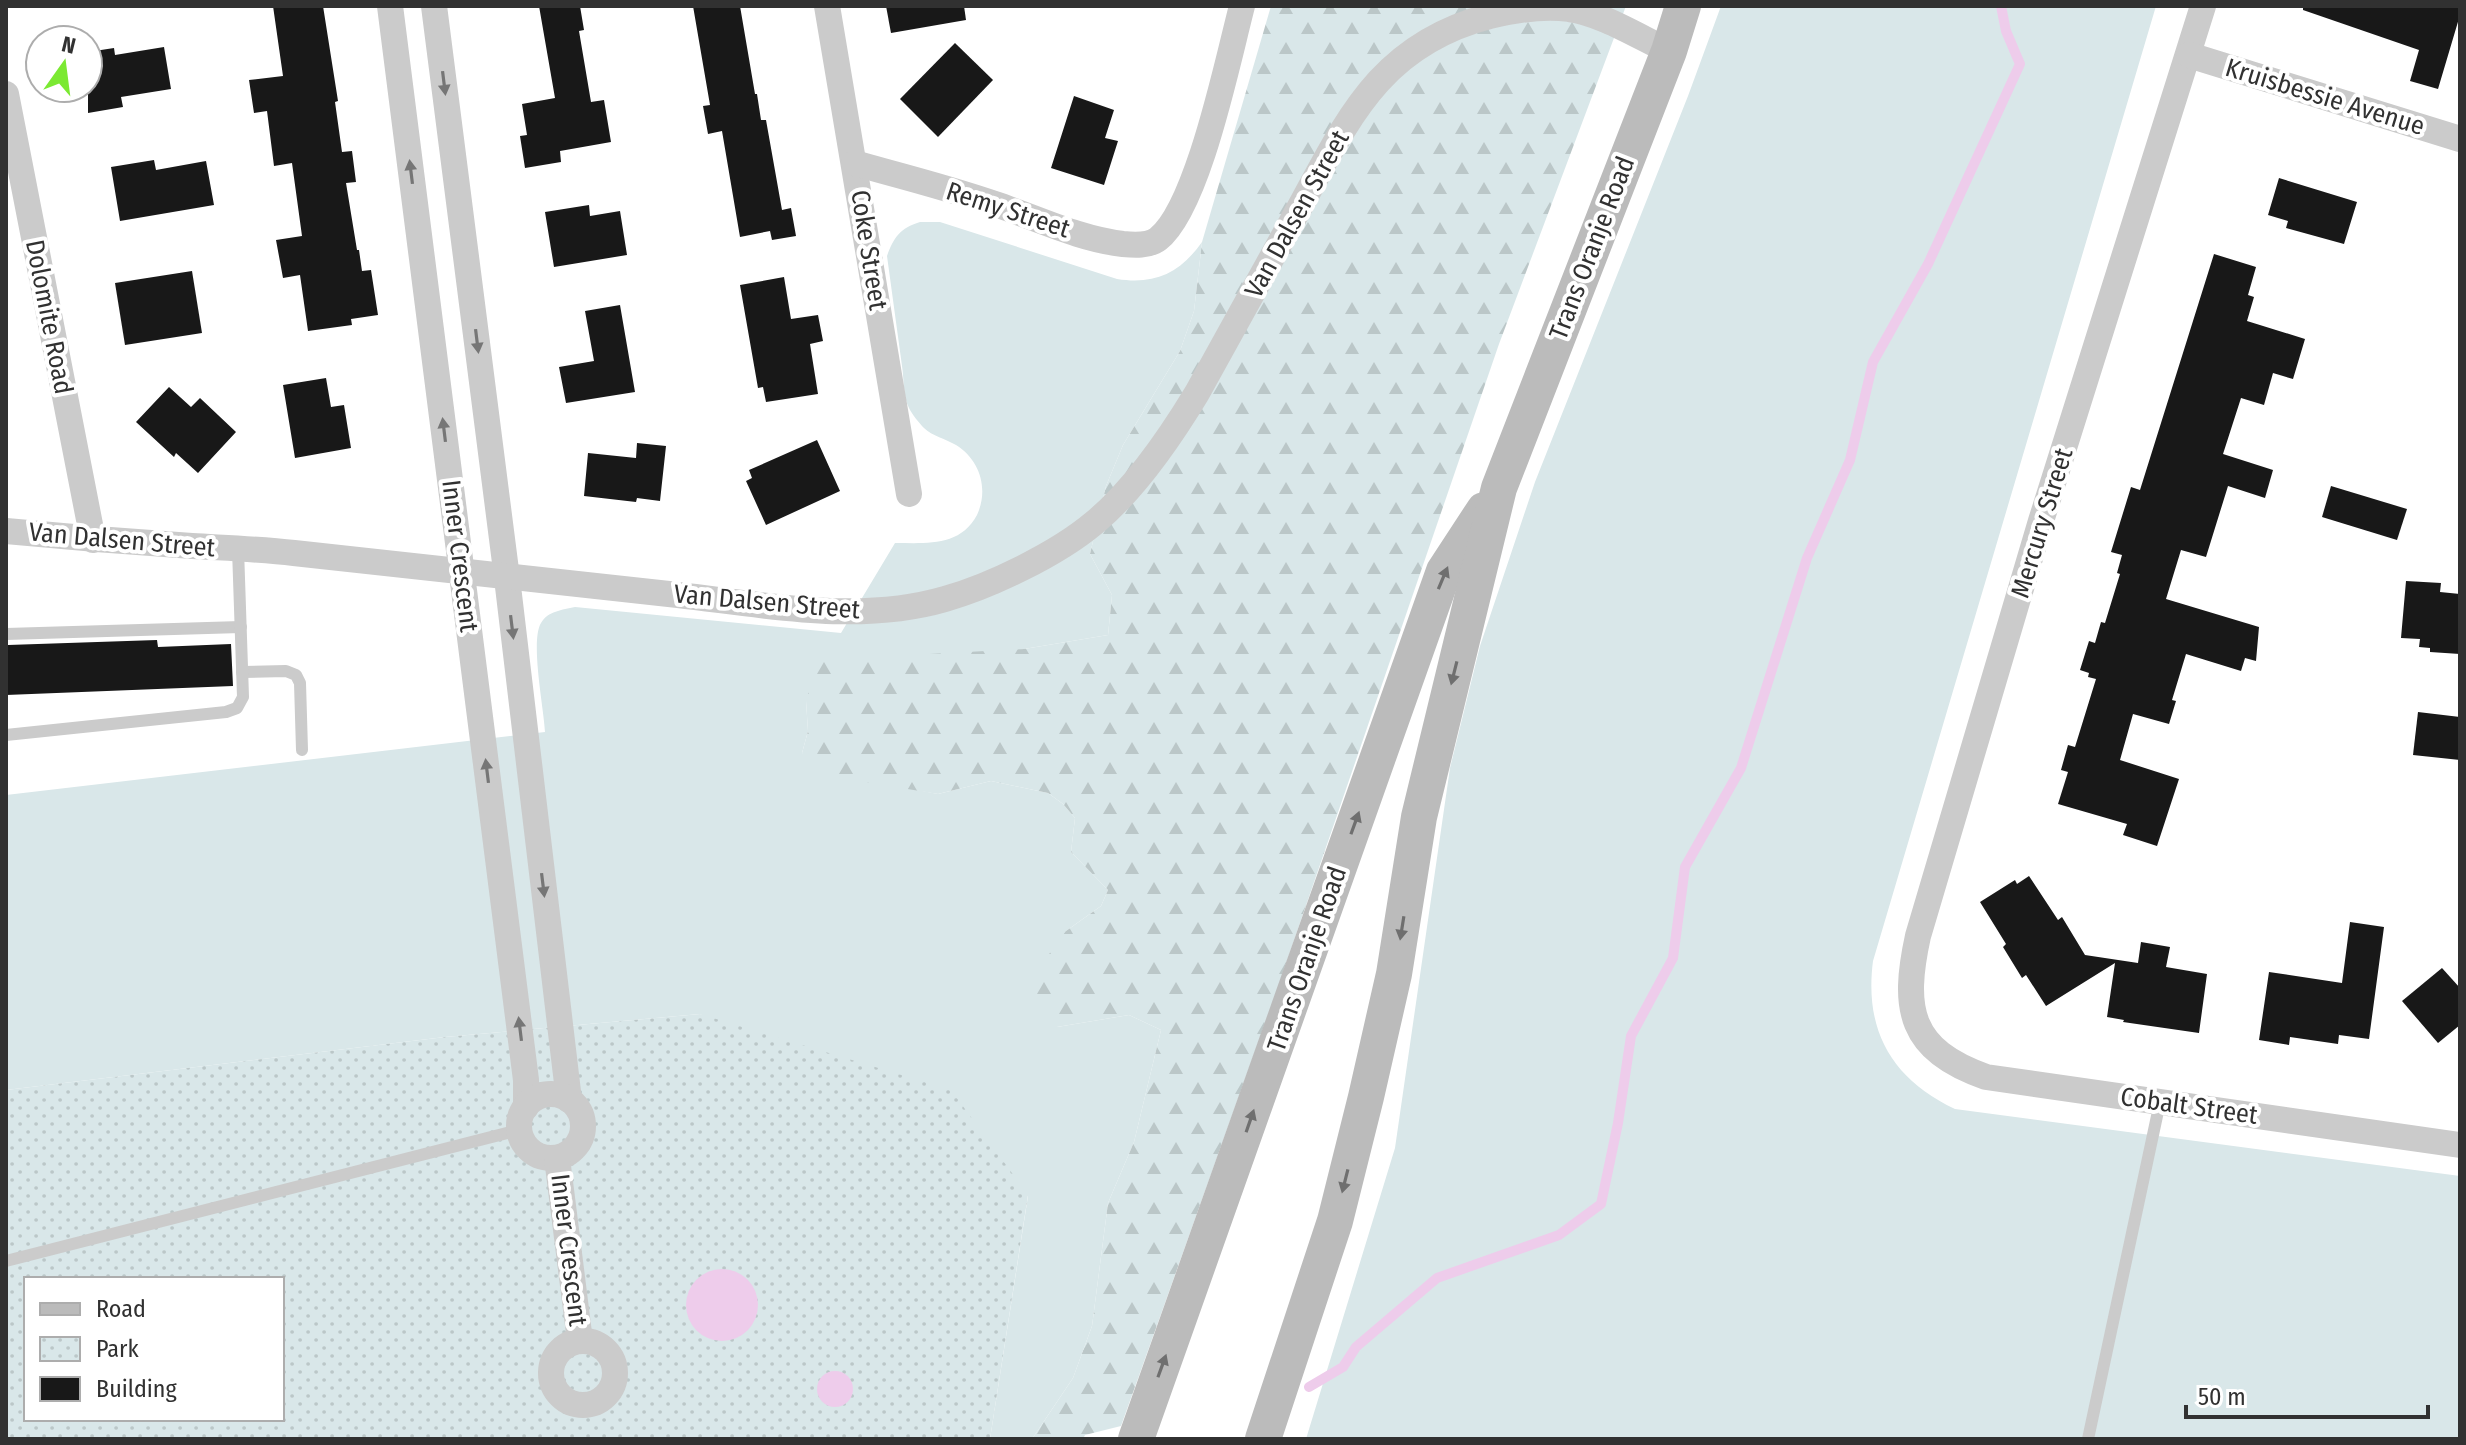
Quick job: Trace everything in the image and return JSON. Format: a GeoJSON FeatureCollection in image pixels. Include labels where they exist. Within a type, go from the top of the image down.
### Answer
{"type":"FeatureCollection","features":[{"type":"Feature","properties":{"kind":"main road","name":"Trans Oranje Road"},"geometry":{"type":"LineString","coordinates":[[1263,1439],[1335,1221],[1362,1113],[1394,974],[1419,817],[1499,488],[1669,51],[1683,6]]}},
{"type":"Feature","properties":{"kind":"main road","name":"Trans Oranje Road"},"geometry":{"type":"LineString","coordinates":[[1136,1439],[1444,571],[1499,488]]}},
{"type":"Feature","properties":{"kind":"street","name":"Inner Crescent"},"geometry":{"type":"LineString","coordinates":[[390,6],[526,1080],[522,1118]]}},
{"type":"Feature","properties":{"kind":"street","name":"Inner Crescent"},"geometry":{"type":"LineString","coordinates":[[434,6],[569,1100]]}},
{"type":"Feature","properties":{"kind":"street","name":"Coke Street"},"geometry":{"type":"LineString","coordinates":[[827,6],[909,494]]}},
{"type":"Feature","properties":{"kind":"street","name":"Remy Street"},"geometry":{"type":"LineString","coordinates":[[854,163],[993,203],[1091,237],[1140,245],[1154,242],[1161,237],[1187,198],[1201,160],[1242,6]]}},
{"type":"Feature","properties":{"kind":"street","name":"Mercury Street"},"geometry":{"type":"LineString","coordinates":[[1928,1043],[1911,1007],[1911,974],[1918,936],[2041,521],[2203,6]]}},
{"type":"Feature","properties":{"kind":"street","name":"Van Dalsen Street"},"geometry":{"type":"LineString","coordinates":[[6,531],[93,540],[290,552],[463,574],[848,612],[914,607],[948,598],[1034,561],[1094,523],[1129,486],[1175,429],[1337,141],[1369,90],[1402,58],[1425,42],[1463,23],[1545,7],[1590,14],[1669,51]]}},
{"type":"Feature","properties":{"kind":"street","name":"Kruisbessie Avenue"},"geometry":{"type":"LineString","coordinates":[[2189,55],[2460,139]]}},
{"type":"Feature","properties":{"kind":"street","name":"Dolomite Road"},"geometry":{"type":"LineString","coordinates":[[6,94],[93,540]]}},
{"type":"Feature","properties":{"kind":"street","name":"Cobalt Street"},"geometry":{"type":"LineString","coordinates":[[1928,1043],[1944,1059],[1986,1077],[2460,1145]]}},
{"type":"Feature","properties":{"kind":"street"},"geometry":{"type":"LineString","coordinates":[[548,1094],[569,1100],[581,1117],[581,1138],[575,1147],[557,1158],[536,1155],[522,1140],[522,1118],[538,1097],[548,1094]]}},
{"type":"Feature","properties":{"kind":"street","name":"Inner Crescent"},"geometry":{"type":"LineString","coordinates":[[557,1158],[580,1341]]}},
{"type":"Feature","properties":{"kind":"lane"},"geometry":{"type":"LineString","coordinates":[[6,735],[226,712],[237,708],[243,697],[238,549]]}},
{"type":"Feature","properties":{"kind":"lane"},"geometry":{"type":"LineString","coordinates":[[6,634],[241,627]]}},
{"type":"Feature","properties":{"kind":"lane"},"geometry":{"type":"LineString","coordinates":[[242,672],[286,671],[296,675],[300,683],[302,750]]}},
{"type":"Feature","properties":{"kind":"lane"},"geometry":{"type":"LineString","coordinates":[[2088,1439],[2160,1102]]}},
{"type":"Feature","properties":{"kind":"lane"},"geometry":{"type":"LineString","coordinates":[[6,1261],[522,1118]]}},
{"type":"Feature","properties":{"kind":"green space"},"geometry":{"type":"Polygon","coordinates":[[[1271,6],[1626,6],[1499,344],[1279,984],[1121,1426],[1085,1435],[1083,1439],[1032,1439],[1073,1378],[1092,1326],[1108,1203],[1134,1142],[1161,1030],[1129,1015],[1057,1027],[1035,999],[1041,965],[1066,931],[1101,906],[1108,890],[1071,852],[1075,818],[1063,804],[1048,793],[991,781],[938,794],[822,775],[802,753],[808,731],[806,701],[818,660],[1024,649],[1108,635],[1112,595],[1090,554],[1106,486],[1123,445],[1180,351],[1194,311],[1202,242],[1271,6]]]}},
{"type":"Feature","properties":{"kind":"green space"},"geometry":{"type":"Polygon","coordinates":[[[1721,6],[2156,6],[1873,961],[1873,1009],[1878,1031],[1899,1067],[1914,1083],[1955,1109],[2460,1176],[2460,1439],[1306,1439],[1395,1148],[1450,768],[1480,646],[1535,482],[1721,6]]]}},
{"type":"Feature","properties":{"kind":"green space"},"geometry":{"type":"Polygon","coordinates":[[[920,222],[940,222],[1117,279],[1131,280],[1166,274],[1185,262],[1202,242],[1194,311],[1180,351],[1123,445],[1106,486],[1090,554],[1112,595],[1108,635],[1024,649],[806,701],[808,731],[802,753],[881,783],[938,794],[991,781],[1048,793],[1063,804],[1075,818],[1071,852],[1108,890],[1101,906],[1066,931],[1057,1027],[1129,1015],[1161,1030],[1134,1142],[1108,1203],[1092,1326],[1073,1378],[1032,1439],[990,1439],[1028,1196],[700,1014],[445,1037],[6,1090],[6,795],[545,732],[537,644],[541,623],[551,613],[575,607],[841,633],[895,543],[941,541],[952,538],[970,525],[981,505],[982,485],[976,467],[956,445],[924,428],[910,410],[905,393],[887,256],[899,234],[920,222]]]}},
{"type":"Feature","properties":{"kind":"green space"},"geometry":{"type":"Polygon","coordinates":[[[700,1014],[951,1090],[1028,1195],[990,1439],[6,1439],[6,1090],[445,1037],[700,1014]]]}},
{"type":"Feature","properties":{"kind":"shaded area"},"geometry":{"type":"Polygon","coordinates":[[[722,1269],[742,1275],[752,1285],[758,1305],[752,1325],[742,1335],[722,1341],[702,1335],[692,1325],[686,1305],[692,1285],[702,1275],[722,1269]]]}},
{"type":"Feature","properties":{"kind":"shaded area"},"geometry":{"type":"Polygon","coordinates":[[[835,1371],[848,1376],[853,1389],[848,1402],[835,1407],[822,1402],[817,1389],[822,1376],[835,1371]]]}},
{"type":"Feature","properties":{"kind":"building"},"geometry":{"type":"Polygon","coordinates":[[[273,6],[323,6],[338,101],[335,102],[342,152],[352,151],[356,182],[346,183],[357,250],[362,271],[371,270],[378,315],[351,319],[352,325],[308,331],[300,275],[283,278],[276,240],[302,236],[292,163],[274,166],[267,111],[254,113],[249,80],[283,76],[273,6]]]}},
{"type":"Feature","properties":{"kind":"building"},"geometry":{"type":"Polygon","coordinates":[[[539,6],[580,6],[584,30],[579,31],[591,102],[604,100],[611,142],[560,151],[561,162],[525,168],[520,136],[527,135],[522,104],[555,98],[539,6]]]}},
{"type":"Feature","properties":{"kind":"building"},"geometry":{"type":"Polygon","coordinates":[[[693,6],[740,6],[755,94],[761,120],[766,120],[782,210],[791,208],[796,236],[772,240],[770,231],[740,237],[722,131],[708,134],[703,106],[710,105],[693,6]]]}},
{"type":"Feature","properties":{"kind":"building"},"geometry":{"type":"Polygon","coordinates":[[[886,6],[964,6],[966,20],[891,33],[886,6]]]}},
{"type":"Feature","properties":{"kind":"building"},"geometry":{"type":"Polygon","coordinates":[[[2303,6],[2460,6],[2438,89],[2410,81],[2419,50],[2303,10],[2303,6]]]}},
{"type":"Feature","properties":{"kind":"building"},"geometry":{"type":"Polygon","coordinates":[[[955,43],[993,80],[938,137],[900,99],[955,43]]]}},
{"type":"Feature","properties":{"kind":"building"},"geometry":{"type":"Polygon","coordinates":[[[164,47],[171,89],[121,97],[123,107],[88,113],[88,104],[104,104],[104,50],[114,48],[115,55],[164,47]]]}},
{"type":"Feature","properties":{"kind":"building"},"geometry":{"type":"Polygon","coordinates":[[[1074,96],[1114,110],[1105,138],[1118,141],[1104,185],[1051,168],[1074,96]]]}},
{"type":"Feature","properties":{"kind":"building"},"geometry":{"type":"Polygon","coordinates":[[[154,160],[156,170],[206,161],[214,205],[120,221],[111,167],[154,160]]]}},
{"type":"Feature","properties":{"kind":"building"},"geometry":{"type":"Polygon","coordinates":[[[2279,178],[2357,202],[2344,244],[2286,228],[2288,221],[2268,215],[2279,178]]]}},
{"type":"Feature","properties":{"kind":"building"},"geometry":{"type":"Polygon","coordinates":[[[589,205],[590,216],[620,211],[627,255],[554,267],[545,212],[589,205]]]}},
{"type":"Feature","properties":{"kind":"building"},"geometry":{"type":"Polygon","coordinates":[[[2214,254],[2256,267],[2248,295],[2254,297],[2247,321],[2305,339],[2293,379],[2273,373],[2264,405],[2241,398],[2223,454],[2273,470],[2265,498],[2228,486],[2206,557],[2181,550],[2166,599],[2259,627],[2256,661],[2245,658],[2241,671],[2186,654],[2172,700],[2176,701],[2169,724],[2133,714],[2120,760],[2179,779],[2157,846],[2123,835],[2127,824],[2058,804],[2068,772],[2061,770],[2068,745],[2075,747],[2096,679],[2080,670],[2089,641],[2095,643],[2101,622],[2105,623],[2120,574],[2117,573],[2122,555],[2111,552],[2131,487],[2140,490],[2214,254]]]}},
{"type":"Feature","properties":{"kind":"building"},"geometry":{"type":"Polygon","coordinates":[[[192,271],[202,333],[125,345],[115,283],[192,271]]]}},
{"type":"Feature","properties":{"kind":"building"},"geometry":{"type":"Polygon","coordinates":[[[784,277],[791,319],[818,315],[823,341],[810,344],[818,394],[766,402],[763,387],[758,388],[740,285],[784,277]]]}},
{"type":"Feature","properties":{"kind":"building"},"geometry":{"type":"Polygon","coordinates":[[[620,305],[635,392],[566,403],[559,367],[594,361],[585,311],[620,305]]]}},
{"type":"Feature","properties":{"kind":"building"},"geometry":{"type":"Polygon","coordinates":[[[326,378],[331,407],[344,405],[351,448],[295,458],[283,385],[326,378]]]}},
{"type":"Feature","properties":{"kind":"building"},"geometry":{"type":"Polygon","coordinates":[[[169,387],[191,407],[200,398],[236,432],[198,473],[176,453],[174,457],[136,422],[169,387]]]}},
{"type":"Feature","properties":{"kind":"building"},"geometry":{"type":"Polygon","coordinates":[[[817,440],[840,491],[766,525],[746,481],[752,478],[749,470],[817,440]]]}},
{"type":"Feature","properties":{"kind":"building"},"geometry":{"type":"Polygon","coordinates":[[[637,443],[666,446],[660,501],[637,498],[636,502],[584,496],[588,453],[636,458],[637,443]]]}},
{"type":"Feature","properties":{"kind":"building"},"geometry":{"type":"Polygon","coordinates":[[[2331,486],[2407,509],[2397,540],[2322,517],[2331,486]]]}},
{"type":"Feature","properties":{"kind":"building"},"geometry":{"type":"Polygon","coordinates":[[[2406,581],[2441,583],[2440,592],[2460,594],[2460,654],[2430,652],[2430,648],[2419,647],[2420,639],[2401,638],[2406,581]]]}},
{"type":"Feature","properties":{"kind":"building"},"geometry":{"type":"Polygon","coordinates":[[[157,640],[158,647],[231,644],[233,686],[6,695],[8,645],[157,640]]]}},
{"type":"Feature","properties":{"kind":"building"},"geometry":{"type":"Polygon","coordinates":[[[2418,712],[2460,717],[2460,760],[2413,755],[2418,712]]]}},
{"type":"Feature","properties":{"kind":"building"},"geometry":{"type":"Polygon","coordinates":[[[2029,876],[2058,920],[2062,917],[2085,955],[2138,963],[2141,942],[2170,947],[2166,967],[2207,974],[2199,1033],[2107,1017],[2115,963],[2046,1006],[2026,975],[2022,978],[2003,947],[2006,944],[1980,902],[2015,880],[2017,884],[2029,876]]]}},
{"type":"Feature","properties":{"kind":"building"},"geometry":{"type":"Polygon","coordinates":[[[2350,922],[2384,927],[2369,1039],[2339,1035],[2338,1044],[2290,1037],[2289,1045],[2259,1040],[2269,972],[2342,983],[2350,922]]]}},
{"type":"Feature","properties":{"kind":"building"},"geometry":{"type":"Polygon","coordinates":[[[2442,968],[2460,988],[2460,1025],[2438,1043],[2402,1001],[2442,968]]]}},
{"type":"Feature","properties":{"kind":"waterway"},"geometry":{"type":"LineString","coordinates":[[1309,1387],[1343,1367],[1356,1347],[1437,1278],[1559,1235],[1601,1204],[1618,1123],[1631,1036],[1673,958],[1685,867],[1741,768],[1807,558],[1850,460],[1873,362],[1928,264],[2020,64],[2006,31],[2001,6]]}}]}
